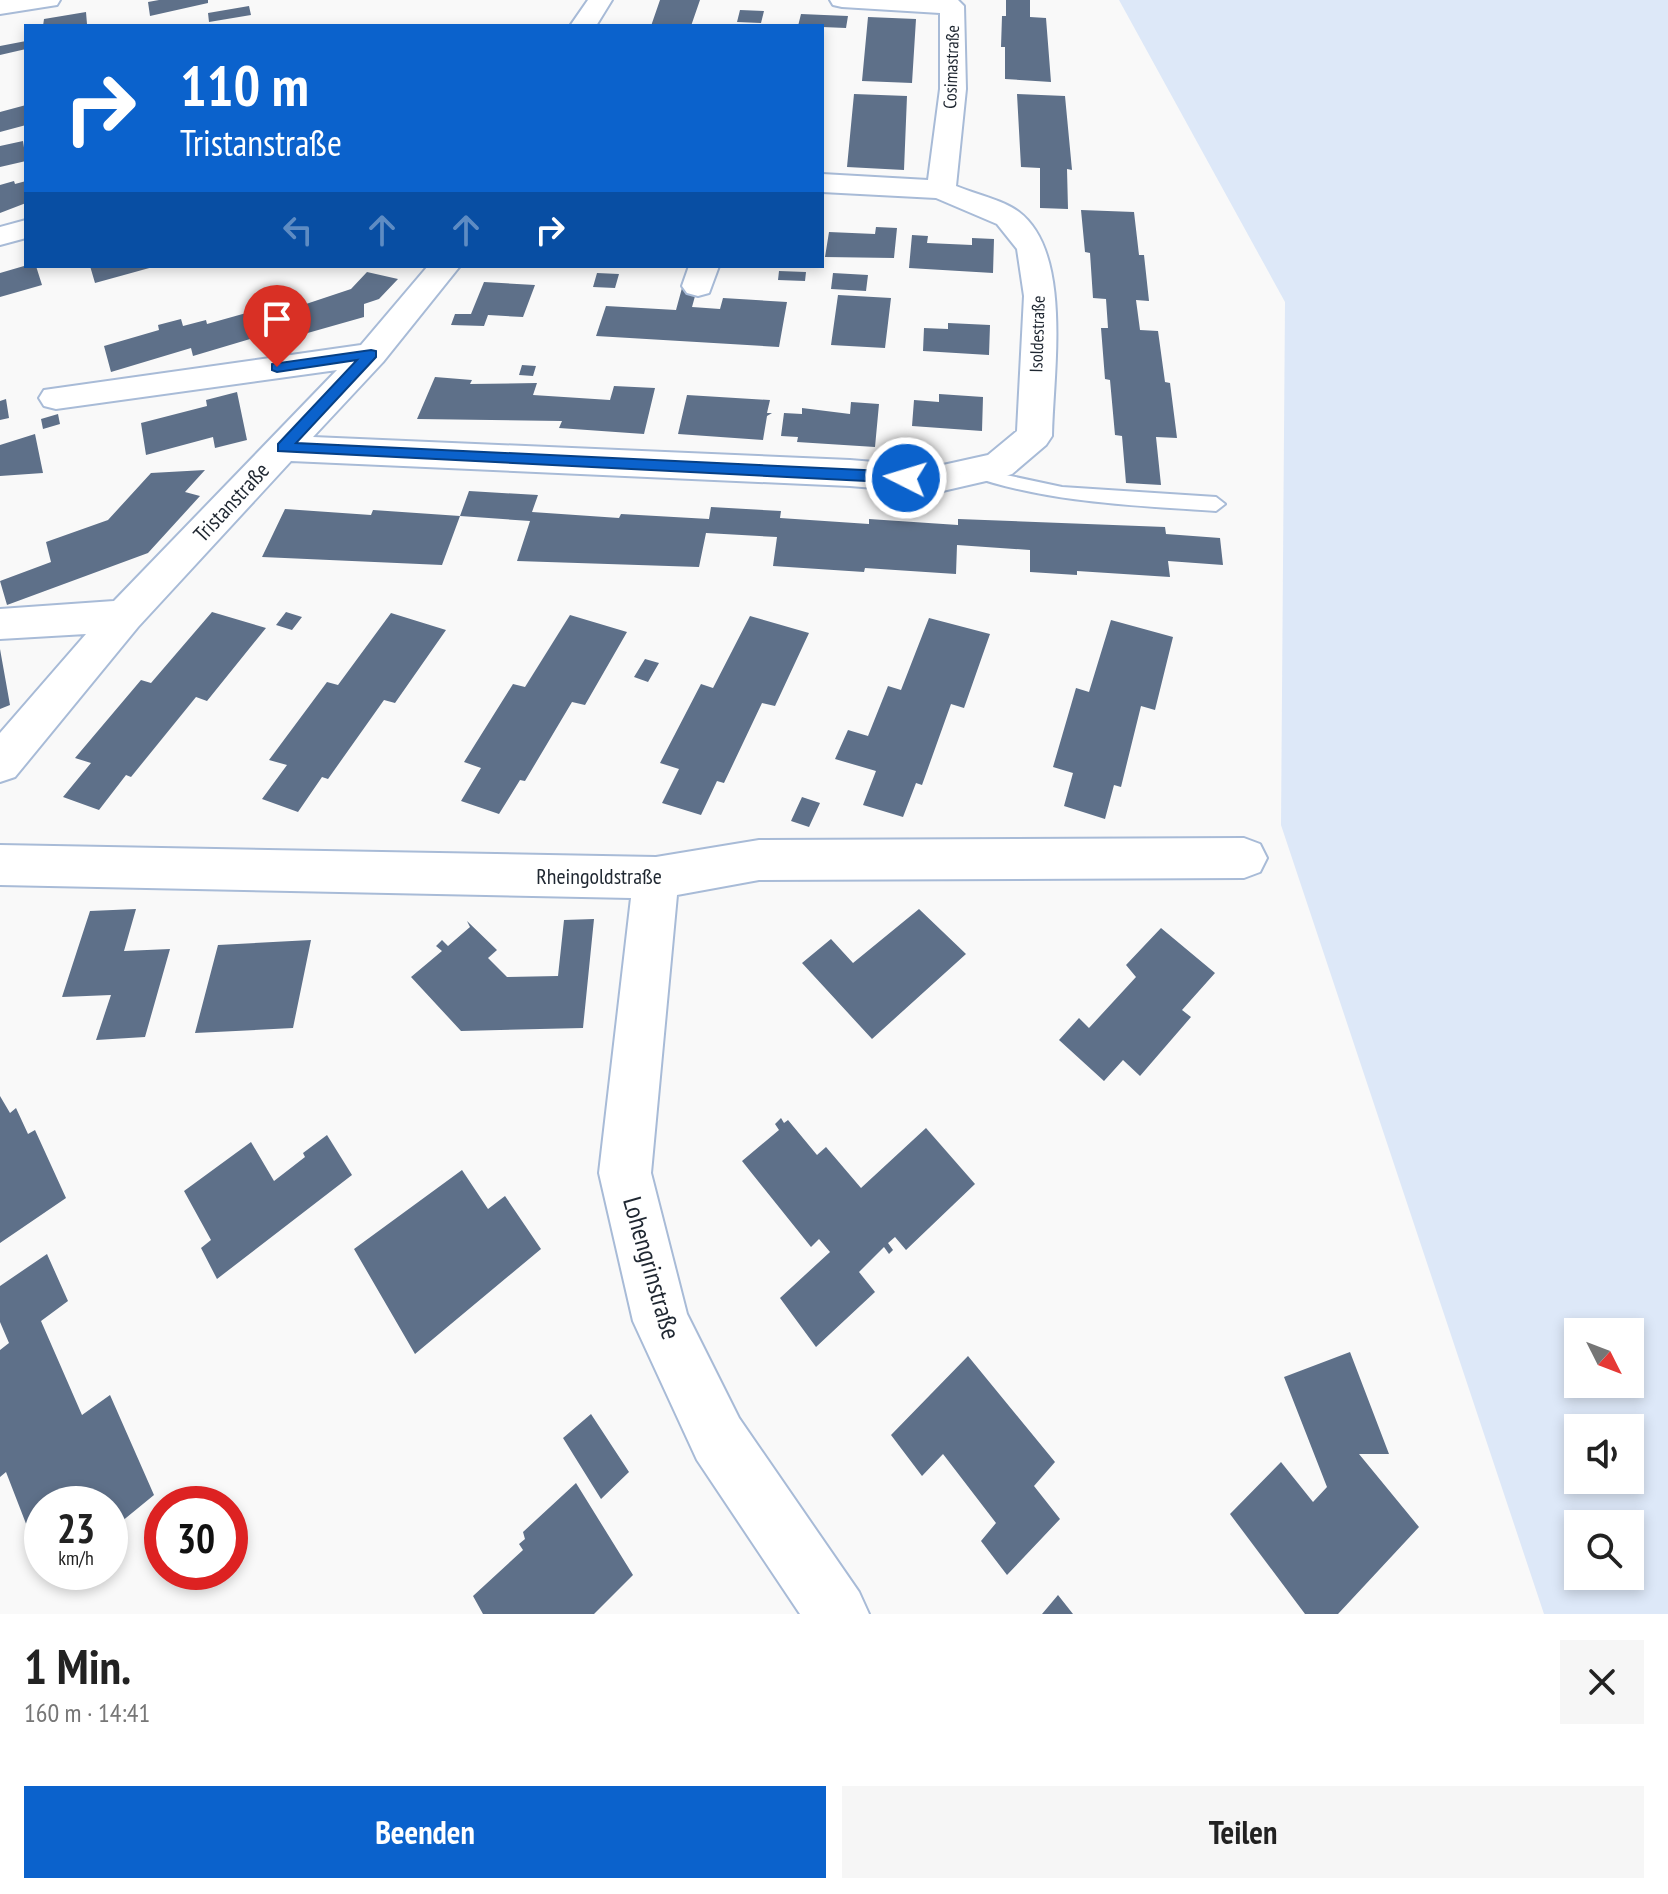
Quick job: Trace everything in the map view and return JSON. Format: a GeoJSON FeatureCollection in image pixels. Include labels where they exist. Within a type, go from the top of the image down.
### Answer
{"type":"FeatureCollection","features":[{"type":"Feature","properties":{"kind":"street"},"geometry":{"type":"LineString","coordinates":[[0,7],[48,0]]}},
{"type":"Feature","properties":{"kind":"street"},"geometry":{"type":"LineString","coordinates":[[584,24],[600,0]]}},
{"type":"Feature","properties":{"kind":"street","name":"Cosimastraße"},"geometry":{"type":"LineString","coordinates":[[842,0],[952,6],[953,89],[941,190]]}},
{"type":"Feature","properties":{"kind":"street","name":"Isoldestraße"},"geometry":{"type":"LineString","coordinates":[[283,448],[850,473],[934,480],[999,465],[1034,436],[1040,296],[1032,248],[1008,218],[941,190],[824,183]]}},
{"type":"Feature","properties":{"kind":"street"},"geometry":{"type":"LineString","coordinates":[[0,236],[24,230]]}},
{"type":"Feature","properties":{"kind":"street","name":"Tristanstraße"},"geometry":{"type":"LineString","coordinates":[[0,764],[124,616],[371,354],[443,268]]}},
{"type":"Feature","properties":{"kind":"street"},"geometry":{"type":"LineString","coordinates":[[56,398],[371,354]]}},
{"type":"Feature","properties":{"kind":"street"},"geometry":{"type":"LineString","coordinates":[[0,624],[124,616]]}},
{"type":"Feature","properties":{"kind":"street","name":"Rheingoldstraße"},"geometry":{"type":"LineString","coordinates":[[0,865],[656,878],[759,860],[1244,858]]}},
{"type":"Feature","properties":{"kind":"street","name":"Lohengrinstraße"},"geometry":{"type":"LineString","coordinates":[[656,878],[625,1173],[661,1321],[718,1439],[837,1614]]}},
{"type":"Feature","properties":{"kind":"lane"},"geometry":{"type":"LineString","coordinates":[[974,471],[1004,483],[1055,491],[1216,504]]}},
{"type":"Feature","properties":{"kind":"shaded area"},"geometry":{"type":"Polygon","coordinates":[[[1119,0],[1668,0],[1668,1614],[1544,1614],[1281,825],[1285,302],[1119,0]]]}},
{"type":"Feature","properties":{"kind":"building"},"geometry":{"type":"Polygon","coordinates":[[[208,0],[208,3],[150,16],[148,2],[208,0]]]}},
{"type":"Feature","properties":{"kind":"building"},"geometry":{"type":"Polygon","coordinates":[[[660,0],[700,0],[692,24],[652,24],[660,0]]]}},
{"type":"Feature","properties":{"kind":"building"},"geometry":{"type":"Polygon","coordinates":[[[1006,0],[1030,0],[1030,17],[1046,18],[1051,82],[1005,79],[1005,47],[1001,47],[1006,0]]]}},
{"type":"Feature","properties":{"kind":"building"},"geometry":{"type":"Polygon","coordinates":[[[249,6],[251,15],[209,22],[208,13],[249,6]]]}},
{"type":"Feature","properties":{"kind":"building"},"geometry":{"type":"Polygon","coordinates":[[[740,10],[764,11],[761,23],[737,22],[740,10]]]}},
{"type":"Feature","properties":{"kind":"building"},"geometry":{"type":"Polygon","coordinates":[[[86,12],[87,24],[43,24],[44,19],[86,12]]]}},
{"type":"Feature","properties":{"kind":"building"},"geometry":{"type":"Polygon","coordinates":[[[801,14],[848,16],[846,28],[798,24],[801,14]]]}},
{"type":"Feature","properties":{"kind":"building"},"geometry":{"type":"Polygon","coordinates":[[[868,17],[916,19],[912,83],[862,81],[868,17]]]}},
{"type":"Feature","properties":{"kind":"building"},"geometry":{"type":"Polygon","coordinates":[[[24,41],[24,49],[0,55],[0,46],[24,41]]]}},
{"type":"Feature","properties":{"kind":"building"},"geometry":{"type":"Polygon","coordinates":[[[854,94],[907,96],[904,170],[847,167],[854,94]]]}},
{"type":"Feature","properties":{"kind":"building"},"geometry":{"type":"Polygon","coordinates":[[[1017,94],[1065,96],[1072,170],[1067,169],[1068,209],[1040,208],[1040,168],[1021,167],[1017,94]]]}},
{"type":"Feature","properties":{"kind":"building"},"geometry":{"type":"Polygon","coordinates":[[[24,106],[24,126],[0,132],[0,112],[24,106]]]}},
{"type":"Feature","properties":{"kind":"building"},"geometry":{"type":"Polygon","coordinates":[[[23,141],[24,161],[0,167],[0,146],[23,141]]]}},
{"type":"Feature","properties":{"kind":"building"},"geometry":{"type":"Polygon","coordinates":[[[24,182],[24,204],[0,213],[0,185],[24,182]]]}},
{"type":"Feature","properties":{"kind":"building"},"geometry":{"type":"Polygon","coordinates":[[[1081,210],[1134,212],[1139,255],[1144,255],[1149,301],[1136,300],[1140,330],[1158,331],[1165,382],[1170,383],[1177,438],[1156,437],[1161,485],[1126,483],[1122,436],[1115,435],[1110,380],[1105,379],[1101,328],[1108,328],[1106,299],[1093,298],[1090,253],[1085,252],[1081,210]]]}},
{"type":"Feature","properties":{"kind":"building"},"geometry":{"type":"Polygon","coordinates":[[[876,227],[897,228],[894,258],[825,257],[829,232],[875,234],[876,227]]]}},
{"type":"Feature","properties":{"kind":"building"},"geometry":{"type":"Polygon","coordinates":[[[912,235],[928,236],[927,243],[972,245],[972,238],[994,239],[993,273],[909,268],[912,235]]]}},
{"type":"Feature","properties":{"kind":"building"},"geometry":{"type":"Polygon","coordinates":[[[24,266],[37,268],[42,285],[0,297],[0,273],[24,266]]]}},
{"type":"Feature","properties":{"kind":"building"},"geometry":{"type":"Polygon","coordinates":[[[91,268],[149,268],[95,283],[91,268]]]}},
{"type":"Feature","properties":{"kind":"building"},"geometry":{"type":"Polygon","coordinates":[[[779,271],[806,272],[805,281],[778,280],[779,271]]]}},
{"type":"Feature","properties":{"kind":"building"},"geometry":{"type":"Polygon","coordinates":[[[367,272],[398,279],[379,299],[364,304],[364,317],[290,338],[282,319],[301,314],[297,307],[351,289],[367,272]]]}},
{"type":"Feature","properties":{"kind":"building"},"geometry":{"type":"Polygon","coordinates":[[[597,273],[619,274],[615,288],[593,287],[597,273]]]}},
{"type":"Feature","properties":{"kind":"building"},"geometry":{"type":"Polygon","coordinates":[[[833,273],[868,275],[866,291],[831,289],[833,273]]]}},
{"type":"Feature","properties":{"kind":"building"},"geometry":{"type":"Polygon","coordinates":[[[484,282],[535,285],[523,317],[488,315],[484,326],[451,325],[455,314],[471,314],[484,282]]]}},
{"type":"Feature","properties":{"kind":"building"},"geometry":{"type":"Polygon","coordinates":[[[682,288],[697,289],[692,307],[720,309],[723,298],[787,302],[779,347],[596,336],[606,306],[676,310],[682,288]]]}},
{"type":"Feature","properties":{"kind":"building"},"geometry":{"type":"Polygon","coordinates":[[[838,295],[891,298],[885,348],[831,345],[838,295]]]}},
{"type":"Feature","properties":{"kind":"building"},"geometry":{"type":"Polygon","coordinates":[[[260,309],[270,333],[193,356],[191,348],[111,372],[104,346],[159,330],[158,325],[181,319],[183,326],[206,320],[207,324],[260,309]]]}},
{"type":"Feature","properties":{"kind":"building"},"geometry":{"type":"Polygon","coordinates":[[[948,323],[990,325],[989,355],[923,351],[924,328],[948,329],[948,323]]]}},
{"type":"Feature","properties":{"kind":"building"},"geometry":{"type":"Polygon","coordinates":[[[522,365],[536,366],[533,376],[519,375],[522,365]]]}},
{"type":"Feature","properties":{"kind":"building"},"geometry":{"type":"Polygon","coordinates":[[[435,377],[472,380],[470,384],[537,383],[533,395],[610,400],[614,386],[655,388],[644,434],[559,428],[562,421],[417,419],[435,377]]]}},
{"type":"Feature","properties":{"kind":"building"},"geometry":{"type":"Polygon","coordinates":[[[237,392],[247,440],[215,448],[213,437],[146,455],[141,423],[207,406],[206,400],[237,392]]]}},
{"type":"Feature","properties":{"kind":"building"},"geometry":{"type":"Polygon","coordinates":[[[939,394],[983,397],[982,431],[912,426],[914,400],[939,402],[939,394]]]}},
{"type":"Feature","properties":{"kind":"building"},"geometry":{"type":"Polygon","coordinates":[[[687,395],[770,400],[767,413],[772,413],[767,416],[763,440],[678,434],[687,395]]]}},
{"type":"Feature","properties":{"kind":"building"},"geometry":{"type":"Polygon","coordinates":[[[6,399],[9,418],[0,420],[0,401],[6,399]]]}},
{"type":"Feature","properties":{"kind":"building"},"geometry":{"type":"Polygon","coordinates":[[[851,402],[879,404],[875,447],[797,442],[798,437],[781,436],[784,413],[802,414],[802,408],[850,414],[851,402]]]}},
{"type":"Feature","properties":{"kind":"building"},"geometry":{"type":"Polygon","coordinates":[[[58,414],[60,424],[43,429],[41,419],[58,414]]]}},
{"type":"Feature","properties":{"kind":"building"},"geometry":{"type":"Polygon","coordinates":[[[35,434],[43,473],[0,476],[0,445],[35,434]]]}},
{"type":"Feature","properties":{"kind":"building"},"geometry":{"type":"Polygon","coordinates":[[[205,470],[185,492],[200,496],[148,553],[7,605],[0,581],[51,562],[46,542],[108,520],[151,473],[205,470]]]}},
{"type":"Feature","properties":{"kind":"building"},"geometry":{"type":"Polygon","coordinates":[[[469,491],[538,495],[532,512],[619,518],[621,514],[709,519],[711,507],[781,511],[780,518],[869,524],[869,519],[958,525],[958,519],[1165,527],[1166,534],[1220,538],[1223,565],[1168,561],[1170,577],[1077,571],[1077,575],[1030,572],[1030,550],[957,545],[956,574],[865,568],[864,572],[773,566],[777,537],[706,533],[699,567],[517,561],[530,521],[460,516],[469,491]]]}},
{"type":"Feature","properties":{"kind":"building"},"geometry":{"type":"Polygon","coordinates":[[[285,509],[371,515],[373,510],[460,516],[442,565],[262,557],[285,509]]]}},
{"type":"Feature","properties":{"kind":"building"},"geometry":{"type":"Polygon","coordinates":[[[212,612],[266,628],[207,701],[196,697],[131,777],[126,775],[99,810],[63,797],[91,763],[75,758],[141,680],[151,683],[212,612]]]}},
{"type":"Feature","properties":{"kind":"building"},"geometry":{"type":"Polygon","coordinates":[[[286,612],[302,617],[292,630],[276,625],[286,612]]]}},
{"type":"Feature","properties":{"kind":"building"},"geometry":{"type":"Polygon","coordinates":[[[391,613],[446,630],[395,703],[384,700],[328,779],[322,777],[298,812],[262,799],[287,765],[269,760],[327,682],[338,685],[391,613]]]}},
{"type":"Feature","properties":{"kind":"building"},"geometry":{"type":"Polygon","coordinates":[[[570,615],[627,632],[585,705],[572,702],[525,781],[520,780],[499,814],[461,801],[481,768],[464,762],[513,684],[525,687],[570,615]]]}},
{"type":"Feature","properties":{"kind":"building"},"geometry":{"type":"Polygon","coordinates":[[[750,616],[809,633],[775,706],[762,703],[724,783],[717,781],[701,815],[662,803],[679,769],[660,763],[701,684],[713,688],[750,616]]]}},
{"type":"Feature","properties":{"kind":"building"},"geometry":{"type":"Polygon","coordinates":[[[929,618],[990,634],[964,708],[951,704],[922,785],[916,783],[903,817],[863,805],[876,771],[835,759],[848,730],[868,736],[888,686],[901,690],[929,618]]]}},
{"type":"Feature","properties":{"kind":"building"},"geometry":{"type":"Polygon","coordinates":[[[1111,620],[1173,637],[1155,710],[1141,706],[1121,787],[1114,785],[1105,819],[1064,806],[1073,773],[1053,767],[1076,688],[1089,692],[1111,620]]]}},
{"type":"Feature","properties":{"kind":"building"},"geometry":{"type":"Polygon","coordinates":[[[0,649],[10,705],[0,709],[0,649]]]}},
{"type":"Feature","properties":{"kind":"building"},"geometry":{"type":"Polygon","coordinates":[[[645,659],[659,663],[648,682],[634,677],[645,659]]]}},
{"type":"Feature","properties":{"kind":"building"},"geometry":{"type":"Polygon","coordinates":[[[802,797],[820,803],[809,827],[791,821],[802,797]]]}},
{"type":"Feature","properties":{"kind":"building"},"geometry":{"type":"Polygon","coordinates":[[[136,909],[124,951],[170,949],[145,1037],[96,1040],[111,995],[62,997],[90,911],[136,909]]]}},
{"type":"Feature","properties":{"kind":"building"},"geometry":{"type":"Polygon","coordinates":[[[919,909],[966,954],[872,1039],[802,963],[831,939],[853,963],[919,909]]]}},
{"type":"Feature","properties":{"kind":"building"},"geometry":{"type":"Polygon","coordinates":[[[594,919],[583,1028],[461,1031],[411,977],[442,951],[436,946],[442,940],[448,946],[470,927],[467,921],[497,950],[488,958],[507,977],[558,976],[564,920],[594,919]]]}},
{"type":"Feature","properties":{"kind":"building"},"geometry":{"type":"Polygon","coordinates":[[[1161,928],[1215,973],[1182,1010],[1191,1017],[1140,1076],[1123,1060],[1104,1081],[1059,1040],[1079,1018],[1089,1028],[1136,977],[1126,965],[1161,928]]]}},
{"type":"Feature","properties":{"kind":"building"},"geometry":{"type":"Polygon","coordinates":[[[311,940],[293,1028],[195,1033],[218,945],[311,940]]]}},
{"type":"Feature","properties":{"kind":"building"},"geometry":{"type":"Polygon","coordinates":[[[0,1096],[10,1113],[16,1108],[28,1134],[35,1130],[66,1198],[0,1243],[0,1096]]]}},
{"type":"Feature","properties":{"kind":"building"},"geometry":{"type":"Polygon","coordinates":[[[781,1118],[784,1123],[788,1120],[817,1155],[826,1147],[861,1188],[926,1128],[975,1184],[906,1250],[895,1237],[888,1243],[893,1250],[889,1254],[884,1247],[859,1272],[875,1292],[816,1347],[780,1298],[830,1252],[819,1239],[811,1247],[742,1161],[779,1130],[775,1124],[781,1118]]]}},
{"type":"Feature","properties":{"kind":"building"},"geometry":{"type":"Polygon","coordinates":[[[327,1135],[352,1175],[217,1279],[201,1248],[211,1240],[184,1191],[251,1142],[274,1181],[327,1135]]]}},
{"type":"Feature","properties":{"kind":"building"},"geometry":{"type":"Polygon","coordinates":[[[462,1170],[488,1209],[505,1196],[541,1249],[415,1354],[354,1249],[462,1170]]]}},
{"type":"Feature","properties":{"kind":"building"},"geometry":{"type":"Polygon","coordinates":[[[47,1254],[68,1301],[41,1321],[82,1415],[110,1395],[150,1486],[144,1486],[144,1503],[128,1516],[128,1486],[24,1486],[24,1518],[6,1472],[0,1477],[0,1350],[9,1343],[0,1322],[0,1286],[47,1254]]]}},
{"type":"Feature","properties":{"kind":"building"},"geometry":{"type":"Polygon","coordinates":[[[1350,1352],[1389,1454],[1359,1454],[1419,1527],[1338,1614],[1305,1614],[1230,1514],[1281,1462],[1313,1502],[1327,1487],[1284,1377],[1350,1352]]]}},
{"type":"Feature","properties":{"kind":"building"},"geometry":{"type":"Polygon","coordinates":[[[968,1356],[1055,1462],[1034,1486],[1060,1519],[1007,1575],[981,1541],[996,1523],[943,1454],[922,1476],[891,1435],[968,1356]]]}},
{"type":"Feature","properties":{"kind":"building"},"geometry":{"type":"Polygon","coordinates":[[[591,1414],[629,1472],[601,1499],[563,1438],[591,1414]]]}},
{"type":"Feature","properties":{"kind":"building"},"geometry":{"type":"Polygon","coordinates":[[[576,1483],[633,1575],[594,1614],[483,1614],[473,1596],[523,1550],[519,1544],[525,1539],[523,1532],[576,1483]]]}},
{"type":"Feature","properties":{"kind":"building"},"geometry":{"type":"Polygon","coordinates":[[[1058,1595],[1073,1614],[1042,1614],[1058,1595]]]}},
{"type":"Feature","properties":{"kind":"route"},"geometry":{"type":"LineString","coordinates":[[277,367],[371,354],[283,448],[906,478]]}}]}
